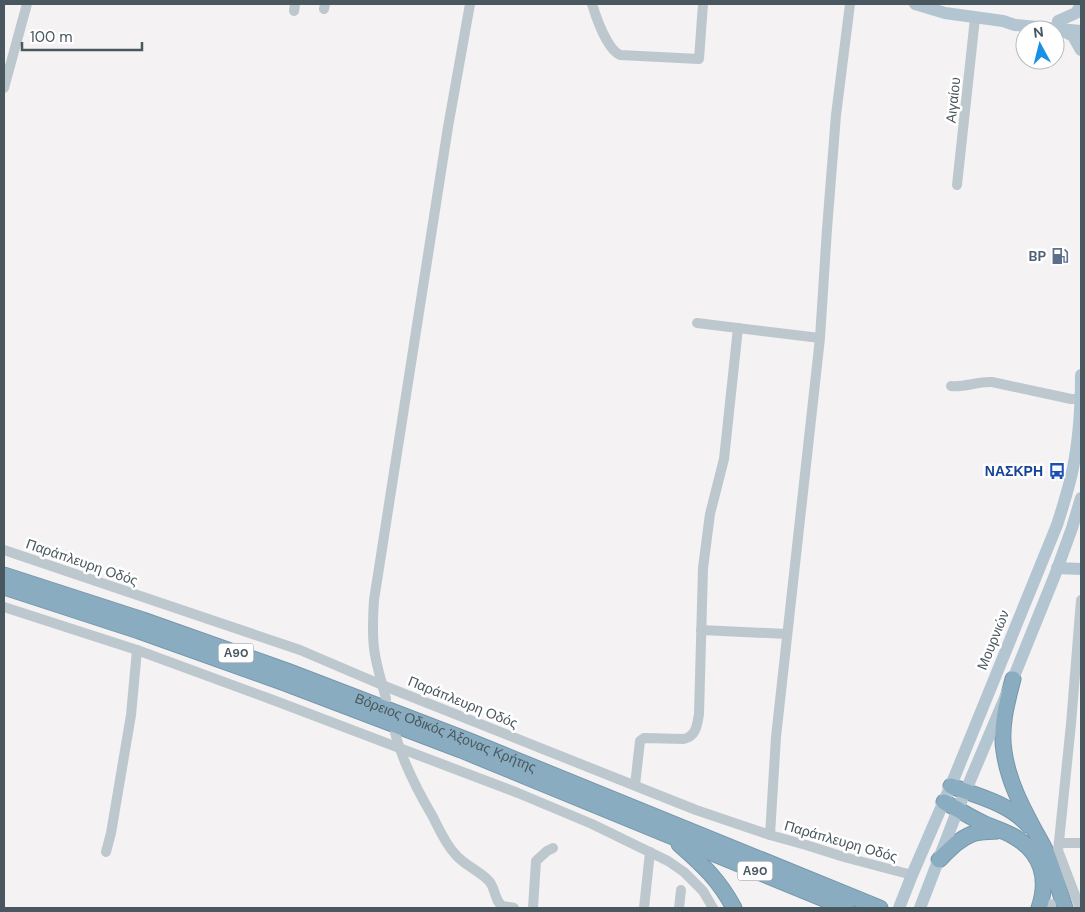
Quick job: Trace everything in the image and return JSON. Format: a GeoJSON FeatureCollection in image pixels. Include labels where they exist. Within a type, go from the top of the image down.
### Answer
{"type":"FeatureCollection","features":[{"type":"Feature","properties":{"kind":"highway","name":"Βόρειος Οδικός Άξονας Κρήτης"},"geometry":{"type":"LineString","coordinates":[[4,575],[161,626],[449,733],[876,907]]}},
{"type":"Feature","properties":{"kind":"highway","name":"Βόρειος Οδικός Άξονας Κρήτης"},"geometry":{"type":"LineString","coordinates":[[4,587],[139,631],[282,682],[461,750],[843,907]]}},
{"type":"Feature","properties":{"kind":"highway"},"geometry":{"type":"LineString","coordinates":[[1013,679],[1004,722],[1004,750],[1010,780],[1046,853],[1051,907]]}},
{"type":"Feature","properties":{"kind":"highway"},"geometry":{"type":"LineString","coordinates":[[958,788],[1000,805],[1025,821],[1037,835]]}},
{"type":"Feature","properties":{"kind":"highway"},"geometry":{"type":"LineString","coordinates":[[951,806],[984,824],[1014,836],[1035,855],[1039,862],[1044,883],[1043,897],[1051,907]]}},
{"type":"Feature","properties":{"kind":"highway"},"geometry":{"type":"LineString","coordinates":[[939,860],[966,837],[974,834],[1001,831]]}},
{"type":"Feature","properties":{"kind":"highway"},"geometry":{"type":"LineString","coordinates":[[671,836],[706,868],[722,888],[734,908]]}},
{"type":"Feature","properties":{"kind":"highway"},"geometry":{"type":"LineString","coordinates":[[812,908],[843,907]]}},
{"type":"Feature","properties":{"kind":"main road"},"geometry":{"type":"LineString","coordinates":[[915,4],[945,13],[1003,21],[1015,25]]}},
{"type":"Feature","properties":{"kind":"main road"},"geometry":{"type":"LineString","coordinates":[[1065,20],[1076,12],[1081,5]]}},
{"type":"Feature","properties":{"kind":"main road"},"geometry":{"type":"LineString","coordinates":[[1065,24],[1081,23]]}},
{"type":"Feature","properties":{"kind":"main road"},"geometry":{"type":"LineString","coordinates":[[1065,27],[1081,31]]}},
{"type":"Feature","properties":{"kind":"main road"},"geometry":{"type":"LineString","coordinates":[[1065,30],[1074,36],[1081,50]]}},
{"type":"Feature","properties":{"kind":"main road","name":"Μουρνιών"},"geometry":{"type":"LineString","coordinates":[[958,788],[1057,525],[1065,499],[1073,468],[1079,425],[1081,375]]}},
{"type":"Feature","properties":{"kind":"main road"},"geometry":{"type":"LineString","coordinates":[[899,908],[912,876],[951,806],[958,788],[1013,679],[1057,568],[1081,498]]}},
{"type":"Feature","properties":{"kind":"main road"},"geometry":{"type":"LineString","coordinates":[[1057,568],[1081,569]]}},
{"type":"Feature","properties":{"kind":"main road"},"geometry":{"type":"LineString","coordinates":[[920,908],[939,860],[951,806]]}},
{"type":"Feature","properties":{"kind":"street"},"geometry":{"type":"LineString","coordinates":[[4,88],[26,4]]}},
{"type":"Feature","properties":{"kind":"street"},"geometry":{"type":"LineString","coordinates":[[386,699],[374,647],[374,600],[448,127],[470,4]]}},
{"type":"Feature","properties":{"kind":"street"},"geometry":{"type":"LineString","coordinates":[[592,4],[598,21],[612,49],[616,53],[620,55],[699,59],[703,4]]}},
{"type":"Feature","properties":{"kind":"street"},"geometry":{"type":"LineString","coordinates":[[770,835],[776,737],[820,338],[836,115],[850,4]]}},
{"type":"Feature","properties":{"kind":"street","name":"Αιγαίου"},"geometry":{"type":"LineString","coordinates":[[957,185],[975,18]]}},
{"type":"Feature","properties":{"kind":"street"},"geometry":{"type":"LineString","coordinates":[[697,323],[820,338]]}},
{"type":"Feature","properties":{"kind":"street"},"geometry":{"type":"LineString","coordinates":[[635,785],[640,741],[644,738],[690,738],[694,734],[699,714],[701,630],[707,532],[724,459],[738,328]]}},
{"type":"Feature","properties":{"kind":"street"},"geometry":{"type":"LineString","coordinates":[[951,386],[992,382],[1070,399],[1081,399]]}},
{"type":"Feature","properties":{"kind":"street","name":"Παράπλευρη Οδός"},"geometry":{"type":"LineString","coordinates":[[4,550],[300,650],[382,685],[696,810],[770,835],[912,876]]}},
{"type":"Feature","properties":{"kind":"street"},"geometry":{"type":"LineString","coordinates":[[1080,908],[1059,852],[1081,600]]}},
{"type":"Feature","properties":{"kind":"street"},"geometry":{"type":"LineString","coordinates":[[4,607],[137,650],[518,793],[592,824],[668,861],[684,872],[703,891],[713,908]]}},
{"type":"Feature","properties":{"kind":"street"},"geometry":{"type":"LineString","coordinates":[[701,630],[787,634]]}},
{"type":"Feature","properties":{"kind":"street"},"geometry":{"type":"LineString","coordinates":[[106,852],[111,833],[130,715],[137,650]]}},
{"type":"Feature","properties":{"kind":"street"},"geometry":{"type":"LineString","coordinates":[[395,733],[399,748],[414,783],[446,842],[467,865],[487,879],[494,888],[499,903],[514,908]]}},
{"type":"Feature","properties":{"kind":"street"},"geometry":{"type":"LineString","coordinates":[[1059,852],[1081,843]]}},
{"type":"Feature","properties":{"kind":"street"},"geometry":{"type":"LineString","coordinates":[[533,908],[536,861],[547,850],[553,848]]}},
{"type":"Feature","properties":{"kind":"street"},"geometry":{"type":"LineString","coordinates":[[644,908],[650,852]]}},
{"type":"Feature","properties":{"kind":"street"},"geometry":{"type":"LineString","coordinates":[[679,908],[681,890]]}},
{"type":"Feature","properties":{"kind":"place","name":"BP"},"geometry":{"type":"Point","coordinates":[1060,256]}},
{"type":"Feature","properties":{"kind":"place","name":"ΝΑΣΚΡΗ"},"geometry":{"type":"Point","coordinates":[1057,471]}}]}
